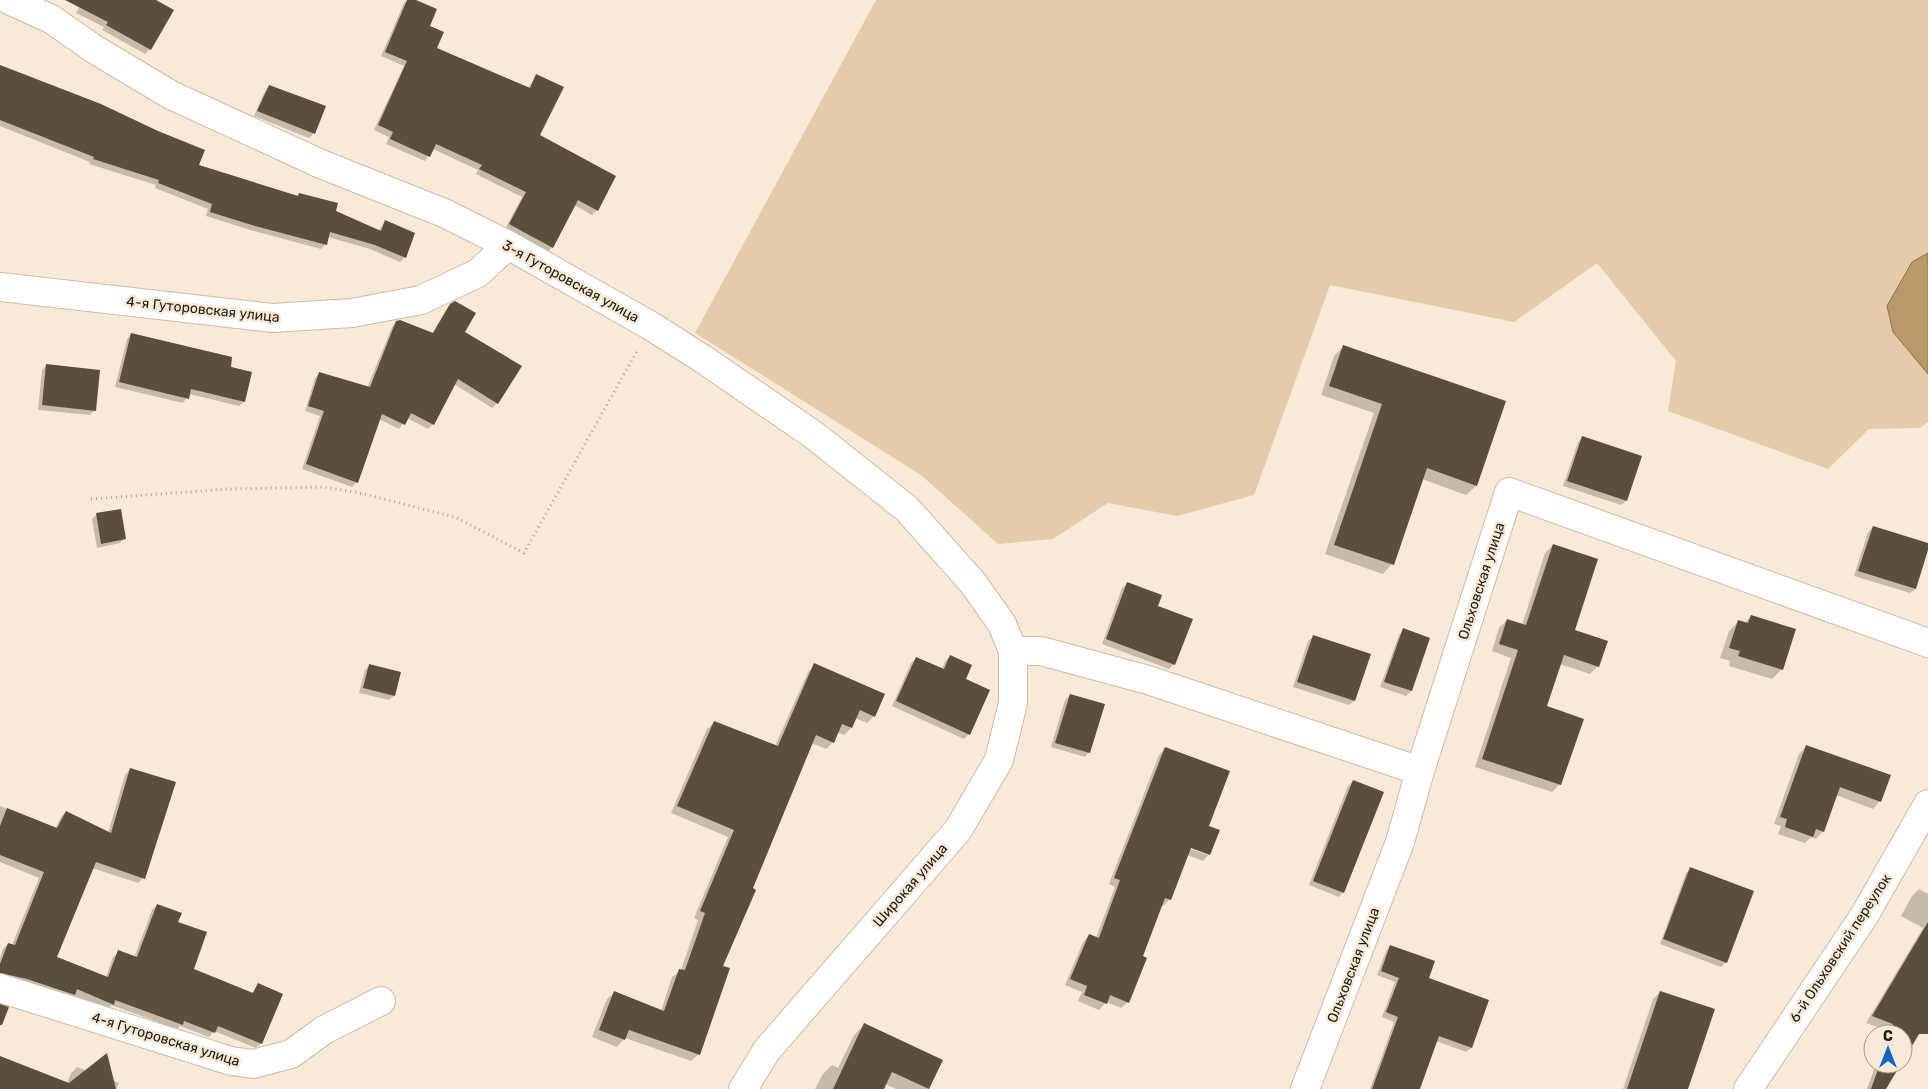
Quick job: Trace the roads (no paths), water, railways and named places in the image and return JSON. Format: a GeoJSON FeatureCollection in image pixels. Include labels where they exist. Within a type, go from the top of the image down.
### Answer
{"type":"FeatureCollection","features":[{"type":"Feature","properties":{"kind":"street","name":"3-я Гуторовская улица"},"geometry":{"type":"LineString","coordinates":[[9,0],[54,9],[94,49],[171,95],[321,164],[444,213],[508,246],[651,326],[703,358],[815,436],[907,509],[973,583],[1002,624],[1013,651]]}},
{"type":"Feature","properties":{"kind":"street","name":"4-я Гуторовская улица"},"geometry":{"type":"LineString","coordinates":[[0,287],[272,318],[352,313],[421,300],[478,273],[508,246]]}},
{"type":"Feature","properties":{"kind":"street","name":"Ольховская улица"},"geometry":{"type":"LineString","coordinates":[[1305,1089],[1400,842],[1420,771],[1509,492],[1928,643]]}},
{"type":"Feature","properties":{"kind":"street"},"geometry":{"type":"LineString","coordinates":[[1013,651],[1041,651],[1148,680],[1420,771]]}},
{"type":"Feature","properties":{"kind":"street","name":"Широкая улица"},"geometry":{"type":"LineString","coordinates":[[743,1089],[768,1050],[958,830],[999,760],[1013,703],[1013,651]]}},
{"type":"Feature","properties":{"kind":"street","name":"6-й Ольховский переулок"},"geometry":{"type":"LineString","coordinates":[[1748,1089],[1864,916],[1928,804]]}},
{"type":"Feature","properties":{"kind":"street","name":"4-я Гуторовская улица"},"geometry":{"type":"LineString","coordinates":[[0,988],[231,1061],[253,1064],[291,1054],[324,1030],[381,1001]]}}]}
